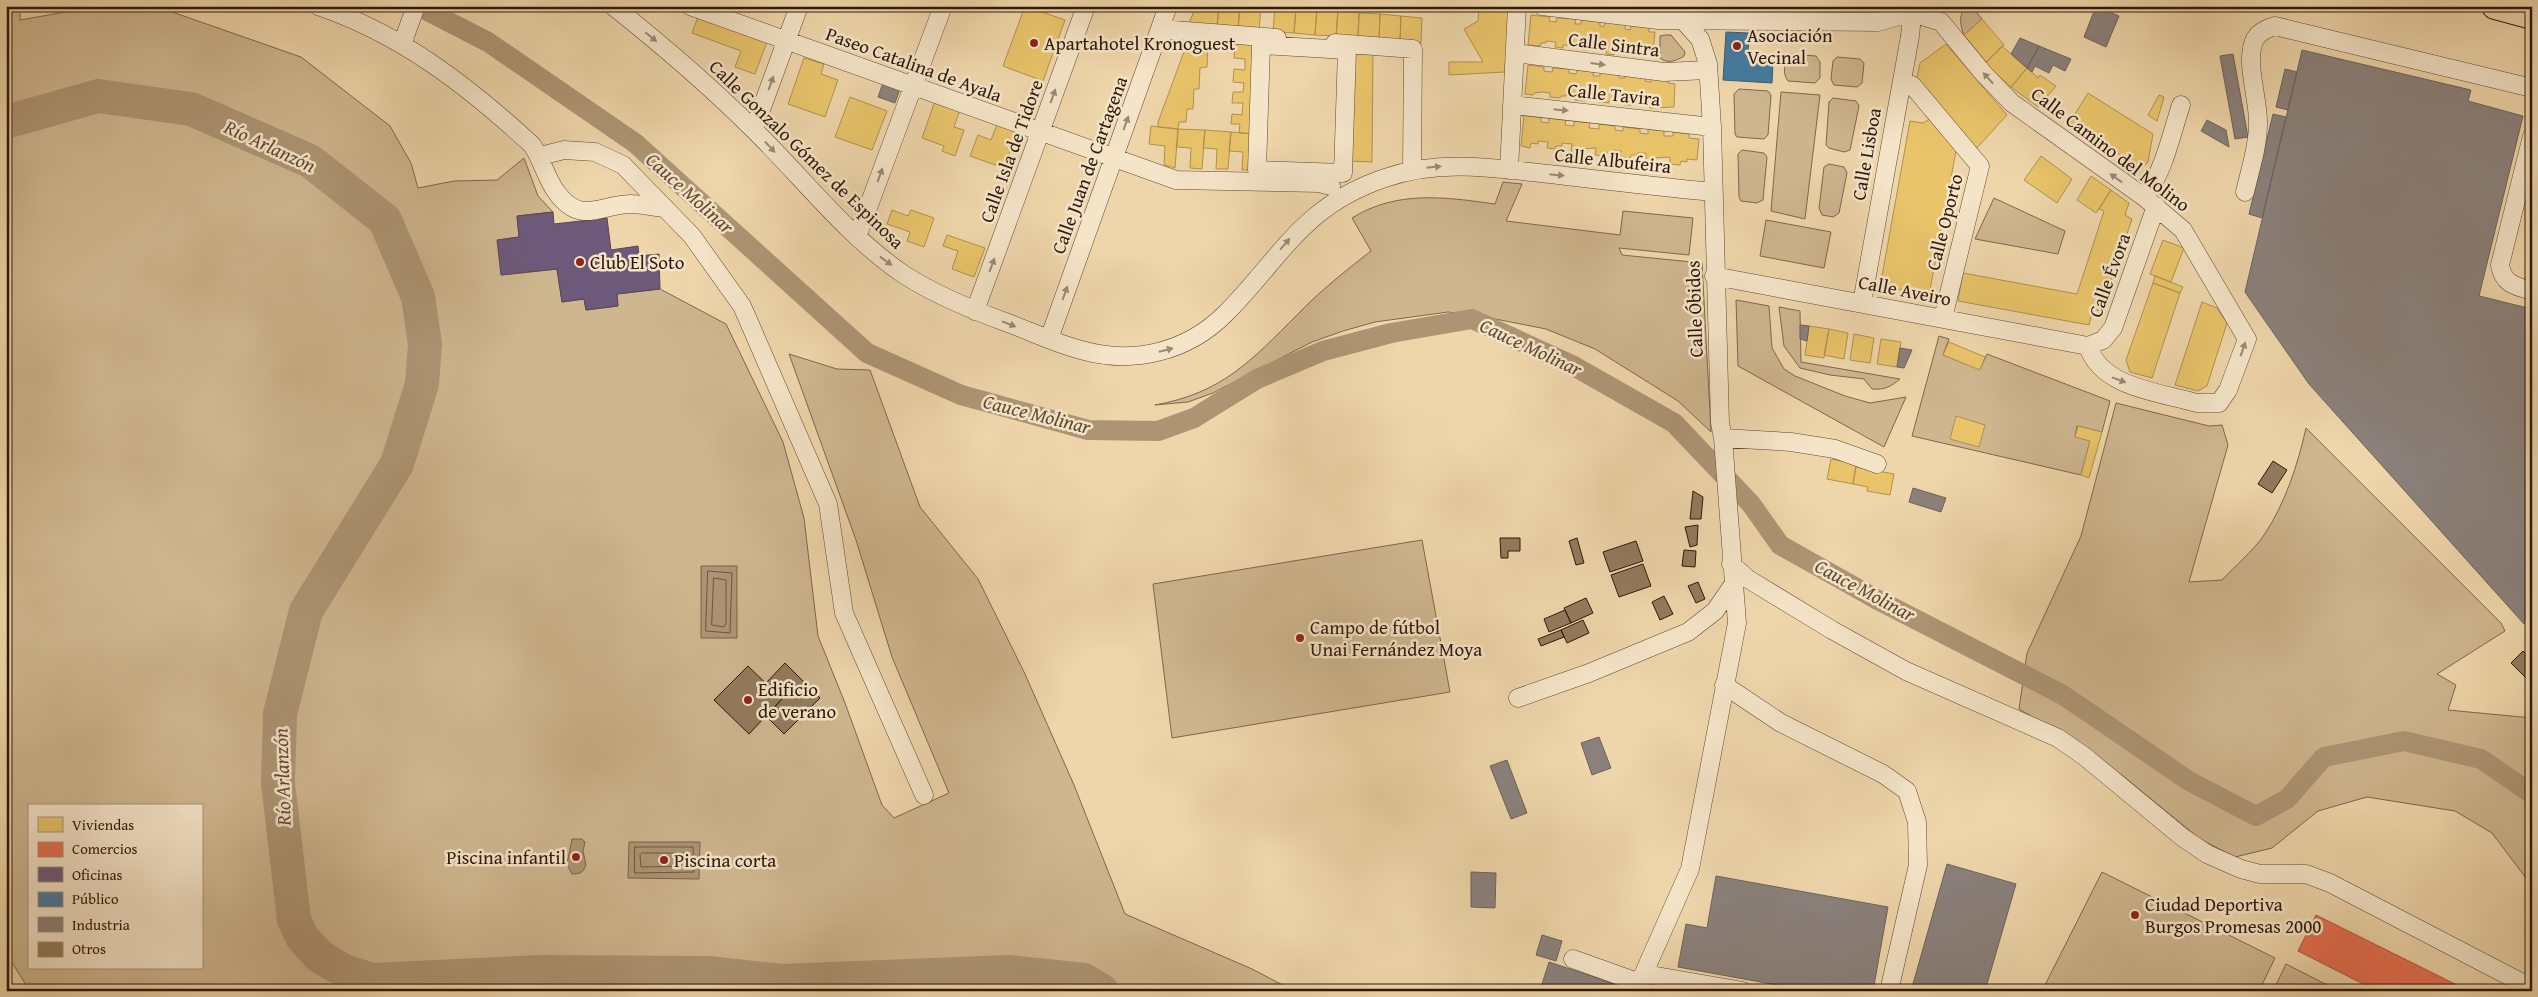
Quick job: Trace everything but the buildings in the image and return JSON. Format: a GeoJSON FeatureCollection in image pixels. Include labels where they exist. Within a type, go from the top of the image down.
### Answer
{"type":"FeatureCollection","features":[{"type":"Feature","properties":{"kind":"highway"},"geometry":{"type":"LineString","coordinates":[[2495,6],[2532,16]]}},
{"type":"Feature","properties":{"kind":"street"},"geometry":{"type":"LineString","coordinates":[[318,6],[361,22],[404,45],[462,84],[498,113],[532,145],[540,156],[556,192],[573,208],[584,212],[630,204],[664,208]]}},
{"type":"Feature","properties":{"kind":"street","name":"Calle Gonzalo Gómez de Espinosa"},"geometry":{"type":"LineString","coordinates":[[613,6],[690,71],[754,129],[857,237],[905,275],[975,310],[1081,350],[1106,355],[1147,354],[1182,345],[1196,338],[1222,316],[1291,237],[1322,209],[1360,187],[1412,170],[1467,165],[1509,170]]}},
{"type":"Feature","properties":{"kind":"street","name":"Paseo Catalina de Ayala"},"geometry":{"type":"LineString","coordinates":[[690,6],[1176,180],[1319,183],[1330,186]]}},
{"type":"Feature","properties":{"kind":"street"},"geometry":{"type":"LineString","coordinates":[[754,129],[799,6]]}},
{"type":"Feature","properties":{"kind":"street"},"geometry":{"type":"LineString","coordinates":[[857,237],[943,6]]}},
{"type":"Feature","properties":{"kind":"street","name":"Calle Isla de Tidore"},"geometry":{"type":"LineString","coordinates":[[975,310],[1086,6]]}},
{"type":"Feature","properties":{"kind":"street","name":"Calle Juan de Cartagena"},"geometry":{"type":"LineString","coordinates":[[1049,338],[1168,6]]}},
{"type":"Feature","properties":{"kind":"street"},"geometry":{"type":"LineString","coordinates":[[1509,170],[1517,6]]}},
{"type":"Feature","properties":{"kind":"street"},"geometry":{"type":"LineString","coordinates":[[1542,6],[1630,18],[1878,22],[1912,9],[1933,6]]}},
{"type":"Feature","properties":{"kind":"street","name":"Calle Óbidos"},"geometry":{"type":"LineString","coordinates":[[1640,982],[1690,869],[1737,623],[1726,500],[1723,438],[1720,423],[1714,276],[1712,127],[1708,70],[1700,39],[1670,6]]}},
{"type":"Feature","properties":{"kind":"street","name":"Calle Camino del Molino"},"geometry":{"type":"LineString","coordinates":[[1912,9],[1941,22],[2012,103],[2150,202],[2183,230],[2247,339],[2228,390],[2219,403],[2210,404],[2118,381],[2098,366],[2088,346]]}},
{"type":"Feature","properties":{"kind":"street","name":"Calle Lisboa"},"geometry":{"type":"LineString","coordinates":[[1862,303],[1910,36],[1912,9]]}},
{"type":"Feature","properties":{"kind":"street"},"geometry":{"type":"LineString","coordinates":[[404,45],[414,12]]}},
{"type":"Feature","properties":{"kind":"street"},"geometry":{"type":"LineString","coordinates":[[2245,192],[2258,141],[2252,58],[2256,38],[2266,29],[2275,26],[2532,88]]}},
{"type":"Feature","properties":{"kind":"street"},"geometry":{"type":"LineString","coordinates":[[1160,29],[1413,49],[1412,170]]}},
{"type":"Feature","properties":{"kind":"street"},"geometry":{"type":"LineString","coordinates":[[1261,45],[1347,50],[1344,173],[1257,170],[1261,45]]}},
{"type":"Feature","properties":{"kind":"street","name":"Calle Sintra"},"geometry":{"type":"LineString","coordinates":[[1515,53],[1664,72],[1708,70]]}},
{"type":"Feature","properties":{"kind":"street","name":"Calle Oporto"},"geometry":{"type":"LineString","coordinates":[[1912,85],[1980,166],[1943,318]]}},
{"type":"Feature","properties":{"kind":"street","name":"Calle Tavira"},"geometry":{"type":"LineString","coordinates":[[1512,105],[1712,127]]}},
{"type":"Feature","properties":{"kind":"street","name":"Calle Évora"},"geometry":{"type":"LineString","coordinates":[[2088,346],[2103,340],[2113,328],[2150,202],[2151,189],[2160,170],[2181,105]]}},
{"type":"Feature","properties":{"kind":"street"},"geometry":{"type":"LineString","coordinates":[[2532,136],[2500,265],[2502,275],[2509,284],[2532,291]]}},
{"type":"Feature","properties":{"kind":"street"},"geometry":{"type":"LineString","coordinates":[[540,156],[564,150],[595,152],[623,165],[692,236],[742,306],[828,504],[844,614],[924,794]]}},
{"type":"Feature","properties":{"kind":"street","name":"Calle Albufeira"},"geometry":{"type":"LineString","coordinates":[[1509,170],[1713,192]]}},
{"type":"Feature","properties":{"kind":"street","name":"Calle Aveiro"},"geometry":{"type":"LineString","coordinates":[[1714,276],[2088,346]]}},
{"type":"Feature","properties":{"kind":"street"},"geometry":{"type":"LineString","coordinates":[[1723,438],[1791,442],[1835,449],[1878,464]]}},
{"type":"Feature","properties":{"kind":"street"},"geometry":{"type":"LineString","coordinates":[[1731,564],[1748,579],[1832,630],[1906,671],[2058,738],[2084,756],[2182,838],[2208,854],[2241,869],[2260,874],[2306,874],[2330,884],[2532,988]]}},
{"type":"Feature","properties":{"kind":"street"},"geometry":{"type":"LineString","coordinates":[[1518,698],[1589,673],[1688,632],[1715,611],[1733,585]]}},
{"type":"Feature","properties":{"kind":"street"},"geometry":{"type":"LineString","coordinates":[[1724,685],[1781,723],[1883,774],[1908,791],[1917,822],[1918,864],[1889,991]]}},
{"type":"Feature","properties":{"kind":"street"},"geometry":{"type":"LineString","coordinates":[[1573,959],[1640,982],[1743,991]]}},
{"type":"Feature","properties":{"kind":"shaded area"},"geometry":{"type":"Polygon","coordinates":[[[6,6],[20,6],[20,20],[100,6],[155,6],[301,57],[390,126],[411,163],[418,188],[454,181],[497,180],[524,158],[538,196],[553,212],[517,216],[519,237],[498,240],[502,275],[557,269],[562,302],[584,299],[586,310],[618,306],[617,294],[660,289],[726,324],[783,442],[804,518],[818,636],[845,703],[882,805],[894,818],[949,793],[892,657],[856,540],[789,354],[837,369],[870,370],[920,507],[978,579],[1025,674],[1074,785],[1125,914],[1252,969],[1294,991],[30,991],[6,953],[6,6]]]}},
{"type":"Feature","properties":{"kind":"shaded area"},"geometry":{"type":"Polygon","coordinates":[[[1967,6],[1971,6],[1982,19],[1964,35],[1961,20],[1962,12],[1967,6]]]}},
{"type":"Feature","properties":{"kind":"shaded area"},"geometry":{"type":"Polygon","coordinates":[[[1671,35],[1685,52],[1684,56],[1672,61],[1660,58],[1660,36],[1671,35]]]}},
{"type":"Feature","properties":{"kind":"shaded area"},"geometry":{"type":"Polygon","coordinates":[[[1790,54],[1816,56],[1820,62],[1820,78],[1815,83],[1788,81],[1784,68],[1790,54]]]}},
{"type":"Feature","properties":{"kind":"shaded area"},"geometry":{"type":"Polygon","coordinates":[[[1837,57],[1860,59],[1864,63],[1862,83],[1857,87],[1834,85],[1831,79],[1833,61],[1837,57]]]}},
{"type":"Feature","properties":{"kind":"shaded area"},"geometry":{"type":"Polygon","coordinates":[[[1739,89],[1768,91],[1771,95],[1768,135],[1764,139],[1737,137],[1735,134],[1734,94],[1739,89]]]}},
{"type":"Feature","properties":{"kind":"shaded area"},"geometry":{"type":"Polygon","coordinates":[[[1781,92],[1820,95],[1805,219],[1771,211],[1781,92]]]}},
{"type":"Feature","properties":{"kind":"shaded area"},"geometry":{"type":"Polygon","coordinates":[[[1833,98],[1856,101],[1859,106],[1850,150],[1844,152],[1829,148],[1826,145],[1829,102],[1833,98]]]}},
{"type":"Feature","properties":{"kind":"shaded area"},"geometry":{"type":"Polygon","coordinates":[[[1742,150],[1764,153],[1767,157],[1763,200],[1757,203],[1741,201],[1739,197],[1738,154],[1742,150]]]}},
{"type":"Feature","properties":{"kind":"shaded area"},"geometry":{"type":"Polygon","coordinates":[[[1829,164],[1844,167],[1847,173],[1839,213],[1833,217],[1822,215],[1819,208],[1824,167],[1829,164]]]}},
{"type":"Feature","properties":{"kind":"shaded area"},"geometry":{"type":"Polygon","coordinates":[[[1503,182],[1522,184],[1506,221],[1620,235],[1623,211],[1693,218],[1689,255],[1619,248],[1622,255],[1702,263],[1711,432],[1678,401],[1595,349],[1546,329],[1475,315],[1448,312],[1375,322],[1343,331],[1312,342],[1213,393],[1188,402],[1155,405],[1178,400],[1199,392],[1234,373],[1250,361],[1323,290],[1371,251],[1352,218],[1369,209],[1404,199],[1440,198],[1495,204],[1503,182]]]}},
{"type":"Feature","properties":{"kind":"shaded area"},"geometry":{"type":"Polygon","coordinates":[[[1994,198],[2065,231],[2058,254],[1975,239],[1994,198]]]}},
{"type":"Feature","properties":{"kind":"shaded area"},"geometry":{"type":"Polygon","coordinates":[[[1766,220],[1831,232],[1824,268],[1760,256],[1766,220]]]}},
{"type":"Feature","properties":{"kind":"shaded area"},"geometry":{"type":"Polygon","coordinates":[[[1736,300],[1769,306],[1772,348],[1784,369],[1795,376],[1845,396],[1870,403],[1906,397],[1884,447],[1738,366],[1736,300]]]}},
{"type":"Feature","properties":{"kind":"shaded area"},"geometry":{"type":"Polygon","coordinates":[[[1779,307],[1800,311],[1801,362],[1900,379],[1887,387],[1872,389],[1864,379],[1830,375],[1800,368],[1784,346],[1779,307]]]}},
{"type":"Feature","properties":{"kind":"shaded area"},"geometry":{"type":"Polygon","coordinates":[[[1939,336],[1949,339],[1943,355],[1980,369],[1987,354],[2110,401],[2102,432],[2077,426],[2075,436],[2090,441],[2081,475],[1912,436],[1939,336]]]}},
{"type":"Feature","properties":{"kind":"shaded area"},"geometry":{"type":"Polygon","coordinates":[[[2116,403],[2209,426],[2222,425],[2228,445],[2189,582],[2222,580],[2260,541],[2272,523],[2295,470],[2306,428],[2501,623],[2505,631],[2437,674],[2456,685],[2448,710],[2532,718],[2532,886],[2492,833],[2455,811],[2367,797],[2318,811],[2272,848],[2235,857],[2200,839],[2123,776],[2068,738],[2019,709],[2027,653],[2081,536],[2116,403]]]}},
{"type":"Feature","properties":{"kind":"shaded area","name":"Campo de fútbol Unai Fernández Moya"},"geometry":{"type":"Polygon","coordinates":[[[1422,540],[1450,692],[1172,738],[1153,584],[1422,540]]]}},
{"type":"Feature","properties":{"kind":"shaded area","name":"Ciudad Deportiva Burgos Promesas 2000"},"geometry":{"type":"Polygon","coordinates":[[[2102,872],[2275,958],[2259,991],[2042,991],[2102,872]]]}},
{"type":"Feature","properties":{"kind":"shaded area","name":"Ciudad Deportiva Burgos Promesas 2000"},"geometry":{"type":"Polygon","coordinates":[[[2286,964],[2339,991],[2273,991],[2286,964]]]}},
{"type":"Feature","properties":{"kind":"water"},"geometry":{"type":"Polygon","coordinates":[[[701,566],[737,566],[737,638],[701,638],[701,566]]]}},
{"type":"Feature","properties":{"kind":"water","name":"Piscina infantil"},"geometry":{"type":"Polygon","coordinates":[[[572,839],[582,839],[585,842],[583,851],[586,865],[577,874],[572,874],[567,864],[572,839]]]}},
{"type":"Feature","properties":{"kind":"water","name":"Piscina corta"},"geometry":{"type":"Polygon","coordinates":[[[629,842],[700,842],[699,879],[628,878],[629,842]]]}},
{"type":"Feature","properties":{"kind":"waterway","name":"Cauce Molinar"},"geometry":{"type":"LineString","coordinates":[[418,6],[488,42],[635,143],[867,353],[961,395],[1088,430],[1158,431],[1194,418],[1257,379],[1323,351],[1391,333],[1472,319],[1572,365],[1674,423],[1751,504],[1780,545],[1876,599],[2063,695],[2189,781],[2256,816],[2287,799],[2324,757],[2404,741],[2481,759],[2532,794]]}},
{"type":"Feature","properties":{"kind":"waterway","name":"Río Arlanzón"},"geometry":{"type":"LineString","coordinates":[[6,122],[98,96],[191,109],[310,161],[385,220],[418,297],[425,344],[422,384],[397,464],[306,611],[280,714],[278,783],[294,920],[302,937],[319,956],[344,971],[372,980],[542,972],[708,973],[781,981],[1009,972],[1084,980],[1102,991]]}},
{"type":"Feature","properties":{"kind":"place","name":"Apartahotel Kronoguest"},"geometry":{"type":"Point","coordinates":[1034,43]}},
{"type":"Feature","properties":{"kind":"place","name":"Asociación Vecinal"},"geometry":{"type":"Point","coordinates":[1737,46]}},
{"type":"Feature","properties":{"kind":"place","name":"Club El Soto"},"geometry":{"type":"Point","coordinates":[580,262]}},
{"type":"Feature","properties":{"kind":"place","name":"Campo de fútbol Unai Fernández Moya"},"geometry":{"type":"Point","coordinates":[1300,638]}},
{"type":"Feature","properties":{"kind":"place","name":"Edificio de verano"},"geometry":{"type":"Point","coordinates":[748,700]}},
{"type":"Feature","properties":{"kind":"place","name":"Piscina infantil"},"geometry":{"type":"Point","coordinates":[576,857]}},
{"type":"Feature","properties":{"kind":"place","name":"Piscina corta"},"geometry":{"type":"Point","coordinates":[664,860]}},
{"type":"Feature","properties":{"kind":"place","name":"Ciudad Deportiva Burgos Promesas 2000"},"geometry":{"type":"Point","coordinates":[2135,915]}}]}
